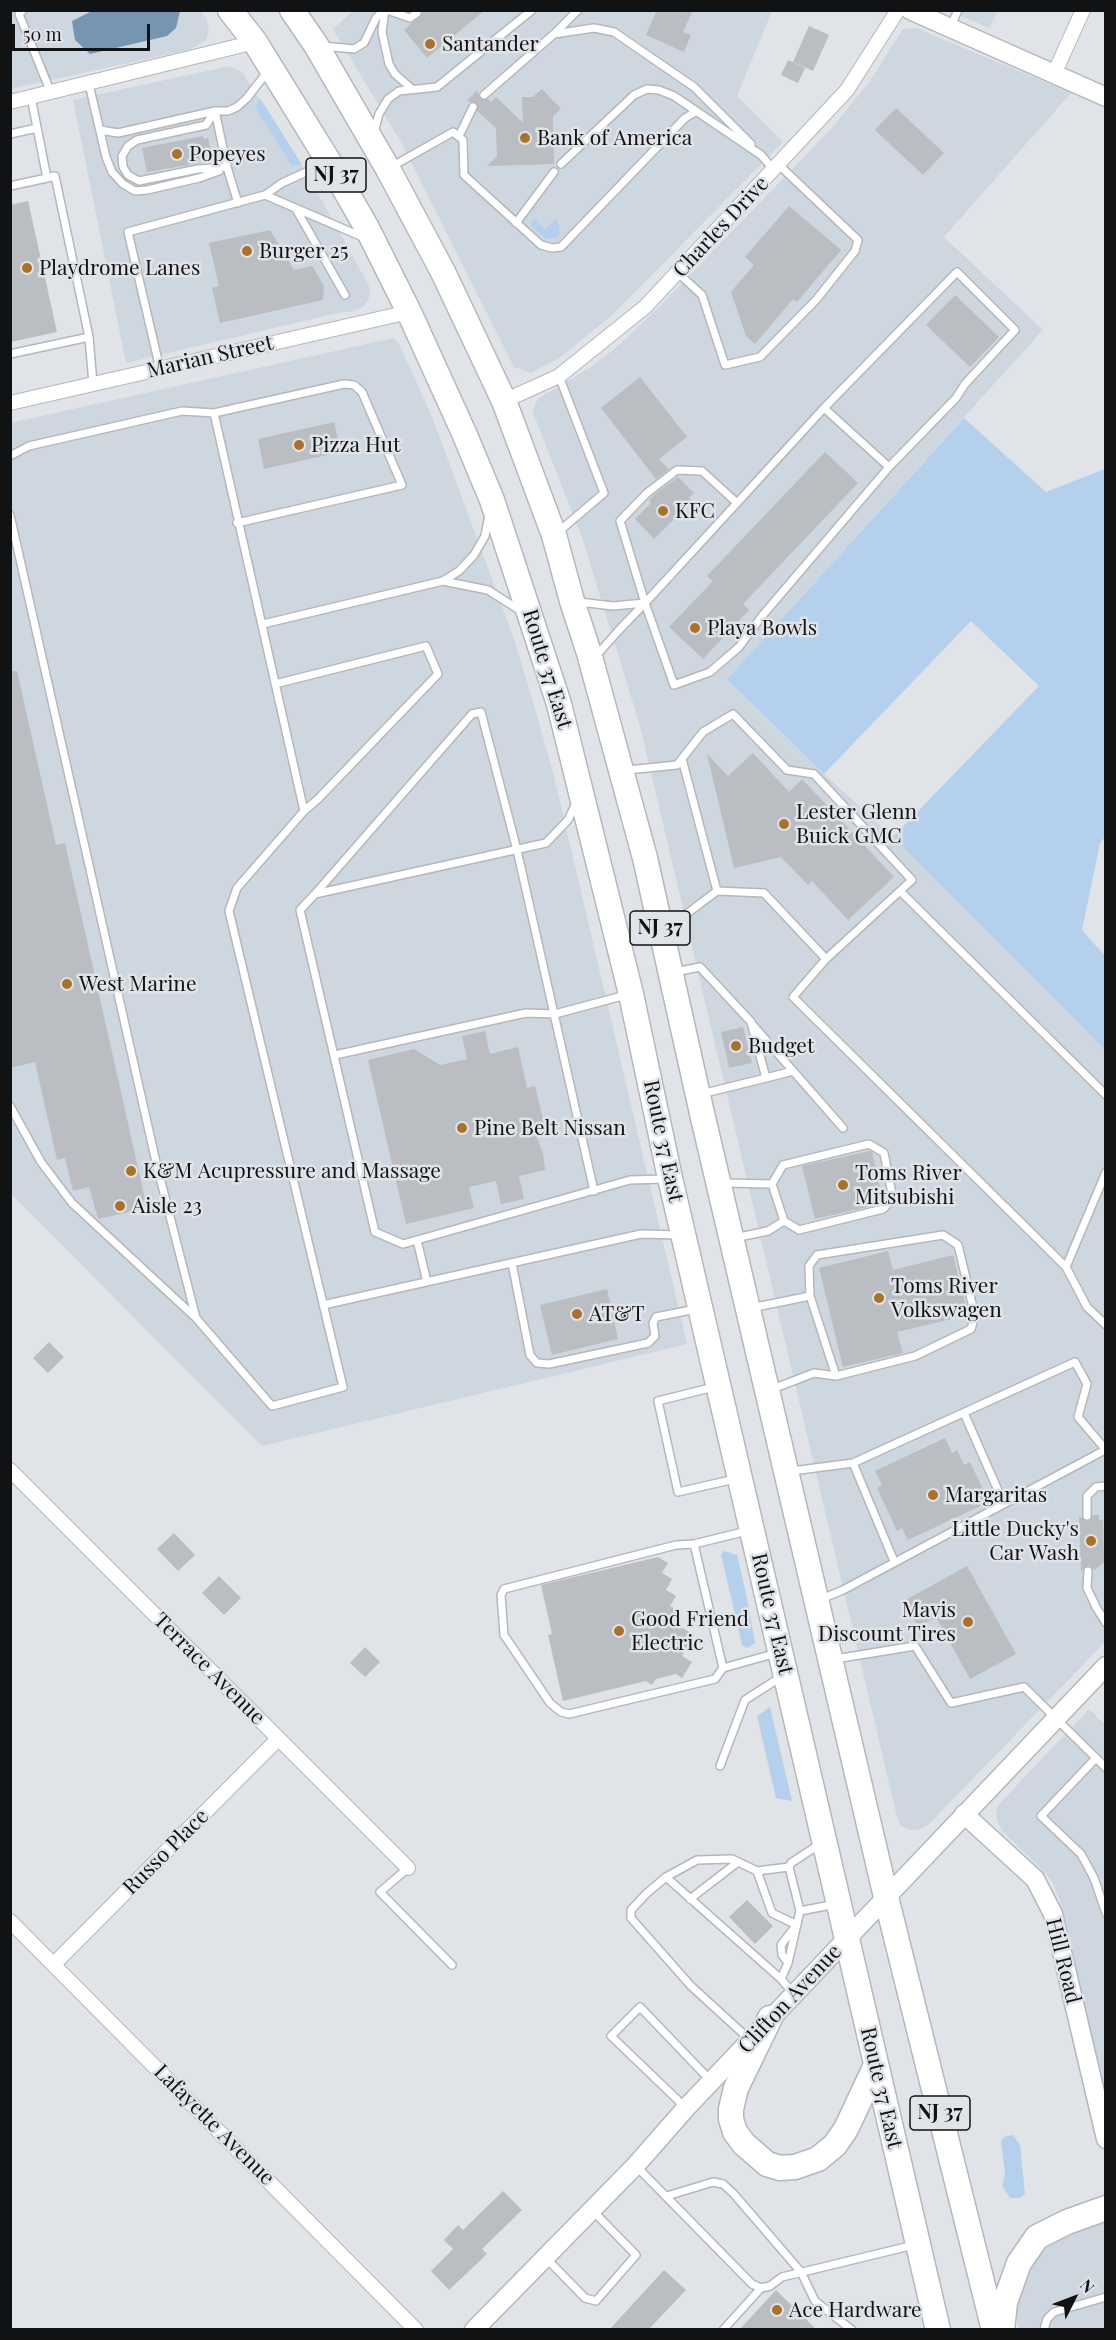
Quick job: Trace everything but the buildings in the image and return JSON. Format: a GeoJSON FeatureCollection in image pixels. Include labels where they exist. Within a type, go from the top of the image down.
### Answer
{"type":"FeatureCollection","features":[{"type":"Feature","properties":{"kind":"highway","name":"Route 37 East"},"geometry":{"type":"LineString","coordinates":[[230,10],[255,42],[329,162],[409,312],[492,500],[559,704],[631,994],[670,1178],[938,2330]]}},
{"type":"Feature","properties":{"kind":"highway","name":"Route 37 East"},"geometry":{"type":"LineString","coordinates":[[292,10],[316,45],[372,141],[443,272],[504,401],[554,535],[572,601],[592,661],[645,858],[718,1183],[886,1897],[994,2330]]}},
{"type":"Feature","properties":{"kind":"highway"},"geometry":{"type":"LineString","coordinates":[[770,2018],[736,2088],[731,2109],[731,2120],[735,2132],[744,2144],[767,2164],[780,2168],[795,2167],[818,2159],[835,2145],[846,2129],[876,2065]]}},
{"type":"Feature","properties":{"kind":"highway"},"geometry":{"type":"LineString","coordinates":[[1002,2330],[1005,2302],[1019,2264],[1037,2237],[1067,2222],[1106,2208]]}},
{"type":"Feature","properties":{"kind":"street","name":"Charles Drive"},"geometry":{"type":"LineString","coordinates":[[504,401],[559,376],[645,307],[847,90],[898,10]]}},
{"type":"Feature","properties":{"kind":"street"},"geometry":{"type":"LineString","coordinates":[[910,10],[1106,97]]}},
{"type":"Feature","properties":{"kind":"street"},"geometry":{"type":"LineString","coordinates":[[1054,74],[1083,10]]}},
{"type":"Feature","properties":{"kind":"street"},"geometry":{"type":"LineString","coordinates":[[10,102],[51,94],[255,42]]}},
{"type":"Feature","properties":{"kind":"street","name":"Marian Street"},"geometry":{"type":"LineString","coordinates":[[10,403],[409,312]]}},
{"type":"Feature","properties":{"kind":"street","name":"Terrace Avenue"},"geometry":{"type":"LineString","coordinates":[[10,1470],[408,1868]]}},
{"type":"Feature","properties":{"kind":"street","name":"Clifton Avenue"},"geometry":{"type":"LineString","coordinates":[[474,2330],[636,2165],[770,2018],[1106,1666]]}},
{"type":"Feature","properties":{"kind":"street","name":"Russo Place"},"geometry":{"type":"LineString","coordinates":[[54,1964],[278,1739]]}},
{"type":"Feature","properties":{"kind":"street","name":"Hill Road"},"geometry":{"type":"LineString","coordinates":[[964,1814],[1035,1879],[1053,1914],[1104,2130]]}},
{"type":"Feature","properties":{"kind":"street","name":"Lafayette Avenue"},"geometry":{"type":"LineString","coordinates":[[10,1921],[416,2330]]}},
{"type":"Feature","properties":{"kind":"lane"},"geometry":{"type":"LineString","coordinates":[[316,45],[354,49],[363,43],[376,18],[385,10]]}},
{"type":"Feature","properties":{"kind":"lane"},"geometry":{"type":"LineString","coordinates":[[385,10],[410,18],[417,13]]}},
{"type":"Feature","properties":{"kind":"lane"},"geometry":{"type":"LineString","coordinates":[[385,10],[382,32],[389,64],[395,74],[412,89]]}},
{"type":"Feature","properties":{"kind":"lane"},"geometry":{"type":"LineString","coordinates":[[393,10],[406,10]]}},
{"type":"Feature","properties":{"kind":"lane"},"geometry":{"type":"LineString","coordinates":[[372,141],[379,114],[388,99],[399,91],[437,87],[532,10]]}},
{"type":"Feature","properties":{"kind":"lane"},"geometry":{"type":"LineString","coordinates":[[484,95],[578,10]]}},
{"type":"Feature","properties":{"kind":"lane"},"geometry":{"type":"LineString","coordinates":[[950,28],[958,10]]}},
{"type":"Feature","properties":{"kind":"lane"},"geometry":{"type":"LineString","coordinates":[[10,20],[19,12],[51,94]]}},
{"type":"Feature","properties":{"kind":"lane"},"geometry":{"type":"LineString","coordinates":[[554,34],[594,28],[614,32],[694,87],[761,155]]}},
{"type":"Feature","properties":{"kind":"lane"},"geometry":{"type":"LineString","coordinates":[[100,130],[118,133],[215,111],[228,111],[237,107],[271,67]]}},
{"type":"Feature","properties":{"kind":"lane"},"geometry":{"type":"LineString","coordinates":[[89,84],[106,157],[112,172],[123,184],[135,190],[147,190],[189,180],[227,167]]}},
{"type":"Feature","properties":{"kind":"lane"},"geometry":{"type":"LineString","coordinates":[[561,164],[634,94],[647,89],[659,90],[674,96],[761,155],[858,240],[855,251],[816,300],[760,357],[725,365],[702,295],[678,273]]}},
{"type":"Feature","properties":{"kind":"lane"},"geometry":{"type":"LineString","coordinates":[[31,97],[47,177]]}},
{"type":"Feature","properties":{"kind":"lane"},"geometry":{"type":"LineString","coordinates":[[459,136],[473,107]]}},
{"type":"Feature","properties":{"kind":"lane"},"geometry":{"type":"LineString","coordinates":[[215,111],[227,167],[238,203]]}},
{"type":"Feature","properties":{"kind":"lane"},"geometry":{"type":"LineString","coordinates":[[215,111],[206,125],[137,140],[128,146],[122,156],[123,166],[128,175],[140,181],[198,169],[227,167]]}},
{"type":"Feature","properties":{"kind":"lane"},"geometry":{"type":"LineString","coordinates":[[388,169],[453,132],[463,140],[464,175],[541,245],[552,248],[561,247],[685,118],[695,112]]}},
{"type":"Feature","properties":{"kind":"lane"},"geometry":{"type":"LineString","coordinates":[[10,134],[37,128]]}},
{"type":"Feature","properties":{"kind":"lane"},"geometry":{"type":"LineString","coordinates":[[160,369],[128,232],[265,195],[282,183],[329,162]]}},
{"type":"Feature","properties":{"kind":"lane"},"geometry":{"type":"LineString","coordinates":[[516,223],[554,172]]}},
{"type":"Feature","properties":{"kind":"lane"},"geometry":{"type":"LineString","coordinates":[[10,186],[55,176],[89,337],[93,384]]}},
{"type":"Feature","properties":{"kind":"lane"},"geometry":{"type":"LineString","coordinates":[[265,195],[373,241]]}},
{"type":"Feature","properties":{"kind":"lane"},"geometry":{"type":"LineString","coordinates":[[296,209],[345,295]]}},
{"type":"Feature","properties":{"kind":"lane"},"geometry":{"type":"LineString","coordinates":[[592,661],[645,603],[737,503],[824,408],[957,272],[1015,330],[965,384],[956,398],[890,468],[762,615],[739,647],[710,672],[674,685],[645,603],[620,521],[647,493],[677,470],[702,471],[737,503]]}},
{"type":"Feature","properties":{"kind":"lane"},"geometry":{"type":"LineString","coordinates":[[10,354],[89,337]]}},
{"type":"Feature","properties":{"kind":"lane"},"geometry":{"type":"LineString","coordinates":[[554,535],[604,493],[559,376]]}},
{"type":"Feature","properties":{"kind":"lane"},"geometry":{"type":"LineString","coordinates":[[10,456],[29,446],[182,411],[213,413],[344,384],[354,385],[362,392],[402,484],[237,523]]}},
{"type":"Feature","properties":{"kind":"lane"},"geometry":{"type":"LineString","coordinates":[[824,408],[890,468]]}},
{"type":"Feature","properties":{"kind":"lane"},"geometry":{"type":"LineString","coordinates":[[213,413],[304,811]]}},
{"type":"Feature","properties":{"kind":"lane"},"geometry":{"type":"LineString","coordinates":[[263,624],[443,581],[459,571],[474,555],[484,536],[492,500]]}},
{"type":"Feature","properties":{"kind":"lane"},"geometry":{"type":"LineString","coordinates":[[10,515],[154,1151],[196,1318]]}},
{"type":"Feature","properties":{"kind":"lane"},"geometry":{"type":"LineString","coordinates":[[443,581],[488,590],[532,620]]}},
{"type":"Feature","properties":{"kind":"lane"},"geometry":{"type":"LineString","coordinates":[[572,601],[613,606],[645,603]]}},
{"type":"Feature","properties":{"kind":"lane"},"geometry":{"type":"LineString","coordinates":[[10,1106],[41,1162],[72,1203],[196,1318],[272,1406],[343,1387],[229,911],[237,888],[304,811],[318,800],[438,674],[426,646],[275,684]]}},
{"type":"Feature","properties":{"kind":"lane"},"geometry":{"type":"LineString","coordinates":[[594,1191],[517,850],[481,712],[472,714],[300,910],[375,1232],[403,1244],[594,1191],[630,1180],[670,1178]]}},
{"type":"Feature","properties":{"kind":"lane"},"geometry":{"type":"LineString","coordinates":[[621,771],[677,765],[703,732],[733,714],[787,770],[814,774],[912,880],[826,959],[793,998],[1066,1267],[1087,1307],[1106,1325]]}},
{"type":"Feature","properties":{"kind":"lane"},"geometry":{"type":"LineString","coordinates":[[682,759],[717,891]]}},
{"type":"Feature","properties":{"kind":"lane"},"geometry":{"type":"LineString","coordinates":[[315,894],[546,843],[567,820],[582,791]]}},
{"type":"Feature","properties":{"kind":"lane"},"geometry":{"type":"LineString","coordinates":[[661,933],[717,891],[764,893],[826,959]]}},
{"type":"Feature","properties":{"kind":"lane"},"geometry":{"type":"LineString","coordinates":[[900,891],[1106,1095]]}},
{"type":"Feature","properties":{"kind":"lane"},"geometry":{"type":"LineString","coordinates":[[671,973],[700,967],[843,1128]]}},
{"type":"Feature","properties":{"kind":"lane"},"geometry":{"type":"LineString","coordinates":[[335,1055],[526,1013],[555,1014],[631,994]]}},
{"type":"Feature","properties":{"kind":"lane"},"geometry":{"type":"LineString","coordinates":[[751,1022],[766,1078]]}},
{"type":"Feature","properties":{"kind":"lane"},"geometry":{"type":"LineString","coordinates":[[699,1095],[793,1071]]}},
{"type":"Feature","properties":{"kind":"lane"},"geometry":{"type":"LineString","coordinates":[[869,1144],[884,1153],[893,1199],[883,1209],[799,1230],[784,1221],[772,1184],[783,1165],[869,1144]]}},
{"type":"Feature","properties":{"kind":"lane"},"geometry":{"type":"LineString","coordinates":[[1066,1267],[1106,1172]]}},
{"type":"Feature","properties":{"kind":"lane"},"geometry":{"type":"LineString","coordinates":[[718,1183],[772,1184]]}},
{"type":"Feature","properties":{"kind":"lane"},"geometry":{"type":"LineString","coordinates":[[732,1238],[768,1231],[784,1221]]}},
{"type":"Feature","properties":{"kind":"lane"},"geometry":{"type":"LineString","coordinates":[[323,1305],[641,1234],[684,1236]]}},
{"type":"Feature","properties":{"kind":"lane"},"geometry":{"type":"LineString","coordinates":[[768,1391],[814,1372],[836,1376],[915,1356],[971,1329],[975,1316],[958,1245],[943,1235],[818,1255],[809,1266],[810,1296],[836,1376]]}},
{"type":"Feature","properties":{"kind":"lane"},"geometry":{"type":"LineString","coordinates":[[417,1240],[428,1282]]}},
{"type":"Feature","properties":{"kind":"lane"},"geometry":{"type":"LineString","coordinates":[[512,1263],[530,1355],[537,1363],[549,1364],[648,1343],[655,1336],[652,1323],[656,1317],[701,1308]]}},
{"type":"Feature","properties":{"kind":"lane"},"geometry":{"type":"LineString","coordinates":[[748,1308],[810,1296]]}},
{"type":"Feature","properties":{"kind":"lane"},"geometry":{"type":"LineString","coordinates":[[787,1472],[853,1463],[1076,1362],[1087,1384],[1078,1417],[1105,1450],[843,1590],[817,1601]]}},
{"type":"Feature","properties":{"kind":"lane"},"geometry":{"type":"LineString","coordinates":[[718,1385],[658,1401],[678,1492],[740,1478]]}},
{"type":"Feature","properties":{"kind":"lane"},"geometry":{"type":"LineString","coordinates":[[964,1413],[1004,1504]]}},
{"type":"Feature","properties":{"kind":"lane"},"geometry":{"type":"LineString","coordinates":[[853,1463],[894,1561]]}},
{"type":"Feature","properties":{"kind":"lane"},"geometry":{"type":"LineString","coordinates":[[1087,1516],[1087,1496],[1096,1487],[1106,1486]]}},
{"type":"Feature","properties":{"kind":"lane"},"geometry":{"type":"LineString","coordinates":[[694,1544],[723,1668],[715,1679],[569,1714],[561,1712],[550,1703],[504,1635],[501,1595],[504,1588],[676,1545],[694,1544],[752,1530]]}},
{"type":"Feature","properties":{"kind":"lane"},"geometry":{"type":"LineString","coordinates":[[1088,1571],[1088,1588],[1106,1623]]}},
{"type":"Feature","properties":{"kind":"lane"},"geometry":{"type":"LineString","coordinates":[[831,1659],[915,1647],[951,1703],[1024,1687],[1106,1768]]}},
{"type":"Feature","properties":{"kind":"lane"},"geometry":{"type":"LineString","coordinates":[[723,1668],[783,1663]]}},
{"type":"Feature","properties":{"kind":"lane"},"geometry":{"type":"LineString","coordinates":[[720,1766],[744,1700],[783,1663]]}},
{"type":"Feature","properties":{"kind":"lane"},"geometry":{"type":"LineString","coordinates":[[1096,1758],[1041,1816],[1080,1854],[1094,1878],[1106,1912]]}},
{"type":"Feature","properties":{"kind":"lane"},"geometry":{"type":"LineString","coordinates":[[781,1980],[788,1963],[782,1955],[781,1945],[797,1925],[800,1911],[789,1867],[791,1863],[824,1841]]}},
{"type":"Feature","properties":{"kind":"lane"},"geometry":{"type":"LineString","coordinates":[[751,2040],[691,1986],[631,1918],[631,1910],[666,1877],[697,1860],[732,1859],[757,1871],[789,1867]]}},
{"type":"Feature","properties":{"kind":"lane"},"geometry":{"type":"LineString","coordinates":[[690,1899],[738,1862]]}},
{"type":"Feature","properties":{"kind":"lane"},"geometry":{"type":"LineString","coordinates":[[408,1868],[380,1892],[452,1965]]}},
{"type":"Feature","properties":{"kind":"lane"},"geometry":{"type":"LineString","coordinates":[[757,1871],[772,1913],[797,1925]]}},
{"type":"Feature","properties":{"kind":"lane"},"geometry":{"type":"LineString","coordinates":[[666,1877],[794,1994]]}},
{"type":"Feature","properties":{"kind":"lane"},"geometry":{"type":"LineString","coordinates":[[800,1911],[839,1903]]}},
{"type":"Feature","properties":{"kind":"lane"},"geometry":{"type":"LineString","coordinates":[[686,2108],[611,2036],[640,2007],[712,2082]]}},
{"type":"Feature","properties":{"kind":"lane"},"geometry":{"type":"LineString","coordinates":[[636,2165],[752,2284],[761,2288]]}},
{"type":"Feature","properties":{"kind":"lane"},"geometry":{"type":"LineString","coordinates":[[667,2196],[713,2182],[723,2184],[801,2272],[815,2301],[852,2330]]}},
{"type":"Feature","properties":{"kind":"lane"},"geometry":{"type":"LineString","coordinates":[[545,2257],[585,2298],[596,2301],[636,2256],[592,2209]]}},
{"type":"Feature","properties":{"kind":"lane"},"geometry":{"type":"LineString","coordinates":[[723,2330],[761,2288],[770,2286],[782,2277],[918,2244]]}},
{"type":"Feature","properties":{"kind":"lane"},"geometry":{"type":"LineString","coordinates":[[1044,2330],[1047,2319],[1054,2312],[1106,2297]]}},
{"type":"Feature","properties":{"kind":"shaded area"},"geometry":{"type":"Polygon","coordinates":[[[354,10],[772,11],[737,96],[783,142],[612,315],[562,356],[531,373],[514,367],[403,146],[333,29],[354,10]]]}},
{"type":"Feature","properties":{"kind":"shaded area"},"geometry":{"type":"Polygon","coordinates":[[[10,11],[201,11],[207,19],[209,31],[206,40],[191,49],[11,89],[10,11]]]}},
{"type":"Feature","properties":{"kind":"shaded area"},"geometry":{"type":"Polygon","coordinates":[[[92,11],[180,11],[176,28],[167,36],[90,54],[75,40],[72,21],[92,11]]]}},
{"type":"Feature","properties":{"kind":"shaded area"},"geometry":{"type":"Polygon","coordinates":[[[950,11],[998,11],[989,28],[950,11]]]}},
{"type":"Feature","properties":{"kind":"shaded area"},"geometry":{"type":"Polygon","coordinates":[[[916,28],[1071,93],[944,237],[1043,330],[727,679],[824,774],[893,837],[1105,1050],[1105,1642],[928,1825],[921,1829],[911,1830],[901,1826],[897,1817],[640,726],[582,537],[533,413],[539,398],[591,367],[617,347],[658,308],[832,128],[870,81],[903,29],[916,28]]]}},
{"type":"Feature","properties":{"kind":"shaded area"},"geometry":{"type":"Polygon","coordinates":[[[230,66],[242,72],[302,165],[368,284],[370,291],[368,301],[363,307],[352,312],[342,312],[126,363],[73,100],[230,66]]]}},
{"type":"Feature","properties":{"kind":"shaded area"},"geometry":{"type":"Polygon","coordinates":[[[260,98],[302,165],[291,165],[255,107],[260,98]]]}},
{"type":"Feature","properties":{"kind":"shaded area"},"geometry":{"type":"Polygon","coordinates":[[[557,218],[560,234],[557,238],[547,239],[532,227],[531,222],[535,219],[545,229],[557,218]]]}},
{"type":"Feature","properties":{"kind":"shaded area"},"geometry":{"type":"Polygon","coordinates":[[[394,338],[399,344],[433,419],[513,636],[534,705],[554,776],[687,1344],[262,1446],[11,1194],[10,423],[394,338]]]}},
{"type":"Feature","properties":{"kind":"shaded area"},"geometry":{"type":"Polygon","coordinates":[[[964,418],[1046,492],[1105,469],[1105,837],[1100,843],[1082,930],[1105,956],[1105,1050],[893,837],[1039,686],[971,621],[824,774],[727,679],[964,418]]]}},
{"type":"Feature","properties":{"kind":"shaded area"},"geometry":{"type":"Polygon","coordinates":[[[724,1551],[737,1555],[755,1643],[747,1648],[742,1645],[721,1554],[724,1551]]]}},
{"type":"Feature","properties":{"kind":"shaded area"},"geometry":{"type":"Polygon","coordinates":[[[770,1707],[792,1801],[776,1798],[757,1716],[770,1707]]]}},
{"type":"Feature","properties":{"kind":"shaded area"},"geometry":{"type":"Polygon","coordinates":[[[1089,1709],[1105,1725],[1105,2091],[1059,1898],[1051,1879],[1001,1829],[996,1811],[999,1804],[1089,1709]]]}},
{"type":"Feature","properties":{"kind":"shaded area"},"geometry":{"type":"Polygon","coordinates":[[[1013,2135],[1020,2145],[1025,2194],[1019,2198],[1010,2198],[1002,2186],[1005,2174],[1001,2140],[1013,2135]]]}},
{"type":"Feature","properties":{"kind":"shaded area"},"geometry":{"type":"Polygon","coordinates":[[[1094,2224],[1105,2224],[1105,2329],[1019,2329],[1015,2308],[1019,2284],[1040,2251],[1066,2235],[1094,2224]]]}},
{"type":"Feature","properties":{"kind":"place","name":"Santander"},"geometry":{"type":"Point","coordinates":[430,44]}},
{"type":"Feature","properties":{"kind":"place","name":"Bank of America"},"geometry":{"type":"Point","coordinates":[525,138]}},
{"type":"Feature","properties":{"kind":"place","name":"Popeyes"},"geometry":{"type":"Point","coordinates":[177,154]}},
{"type":"Feature","properties":{"kind":"place","name":"Burger 25"},"geometry":{"type":"Point","coordinates":[247,251]}},
{"type":"Feature","properties":{"kind":"place","name":"Playdrome Lanes"},"geometry":{"type":"Point","coordinates":[27,268]}},
{"type":"Feature","properties":{"kind":"place","name":"Pizza Hut"},"geometry":{"type":"Point","coordinates":[299,445]}},
{"type":"Feature","properties":{"kind":"place","name":"KFC"},"geometry":{"type":"Point","coordinates":[663,511]}},
{"type":"Feature","properties":{"kind":"place","name":"Playa Bowls"},"geometry":{"type":"Point","coordinates":[695,628]}},
{"type":"Feature","properties":{"kind":"place","name":"Lester Glenn Buick GMC"},"geometry":{"type":"Point","coordinates":[784,824]}},
{"type":"Feature","properties":{"kind":"place","name":"West Marine"},"geometry":{"type":"Point","coordinates":[67,984]}},
{"type":"Feature","properties":{"kind":"place","name":"Budget"},"geometry":{"type":"Point","coordinates":[736,1046]}},
{"type":"Feature","properties":{"kind":"place","name":"Pine Belt Nissan"},"geometry":{"type":"Point","coordinates":[462,1128]}},
{"type":"Feature","properties":{"kind":"place","name":"K&M Acupressure and Massage"},"geometry":{"type":"Point","coordinates":[131,1171]}},
{"type":"Feature","properties":{"kind":"place","name":"Toms River Mitsubishi"},"geometry":{"type":"Point","coordinates":[843,1185]}},
{"type":"Feature","properties":{"kind":"place","name":"Aisle 23"},"geometry":{"type":"Point","coordinates":[120,1206]}},
{"type":"Feature","properties":{"kind":"place","name":"Toms River Volkswagen"},"geometry":{"type":"Point","coordinates":[879,1298]}},
{"type":"Feature","properties":{"kind":"place","name":"AT&T"},"geometry":{"type":"Point","coordinates":[577,1314]}},
{"type":"Feature","properties":{"kind":"place","name":"Margaritas"},"geometry":{"type":"Point","coordinates":[933,1495]}},
{"type":"Feature","properties":{"kind":"place","name":"Little Ducky's Car Wash"},"geometry":{"type":"Point","coordinates":[1091,1541]}},
{"type":"Feature","properties":{"kind":"place","name":"Mavis Discount Tires"},"geometry":{"type":"Point","coordinates":[968,1622]}},
{"type":"Feature","properties":{"kind":"place","name":"Good Friend Electric"},"geometry":{"type":"Point","coordinates":[619,1631]}},
{"type":"Feature","properties":{"kind":"place","name":"Ace Hardware"},"geometry":{"type":"Point","coordinates":[777,2310]}}]}
